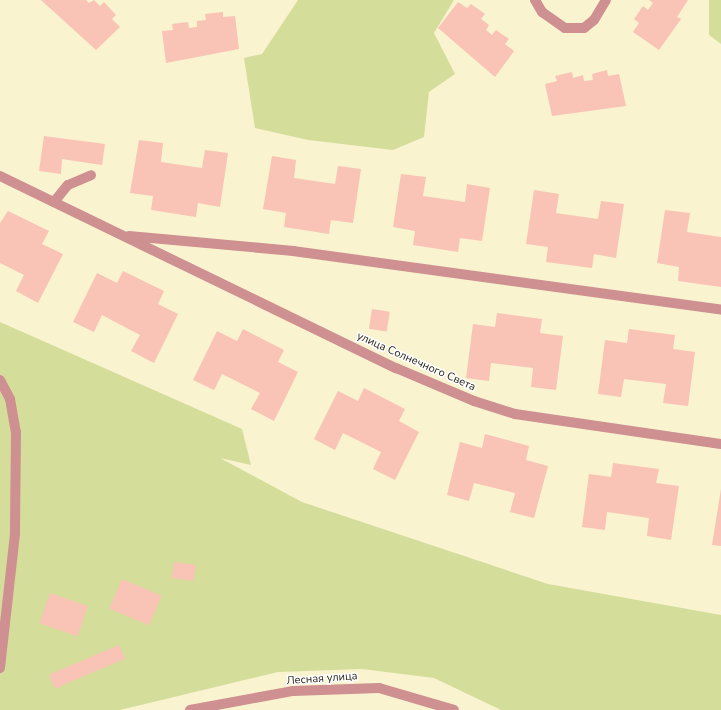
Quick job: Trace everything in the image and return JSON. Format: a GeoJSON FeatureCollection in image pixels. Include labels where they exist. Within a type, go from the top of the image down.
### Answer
{"type":"FeatureCollection","features":[{"type":"Feature","properties":{"kind":"street"},"geometry":{"type":"LineString","coordinates":[[536,0],[542,12],[566,28],[584,28],[605,6],[606,0]]}},
{"type":"Feature","properties":{"kind":"street"},"geometry":{"type":"LineString","coordinates":[[54,202],[68,185],[91,175]]}},
{"type":"Feature","properties":{"kind":"street","name":"улица Солнечного Света"},"geometry":{"type":"LineString","coordinates":[[0,176],[396,368],[474,401],[515,414],[721,444]]}},
{"type":"Feature","properties":{"kind":"street","name":"улица Солнечного Света"},"geometry":{"type":"LineString","coordinates":[[124,235],[293,250],[721,310]]}},
{"type":"Feature","properties":{"kind":"street"},"geometry":{"type":"LineString","coordinates":[[0,380],[10,399],[16,432],[15,534],[0,668]]}},
{"type":"Feature","properties":{"kind":"street","name":"Лесная улица"},"geometry":{"type":"LineString","coordinates":[[190,710],[293,691],[379,688],[454,710]]}},
{"type":"Feature","properties":{"kind":"green space"},"geometry":{"type":"Polygon","coordinates":[[[298,0],[454,0],[434,33],[455,74],[429,92],[424,137],[393,150],[308,140],[255,128],[244,58],[262,54],[298,0]]]}},
{"type":"Feature","properties":{"kind":"green space"},"geometry":{"type":"Polygon","coordinates":[[[709,0],[721,0],[721,44],[709,35],[709,0]]]}},
{"type":"Feature","properties":{"kind":"green space"},"geometry":{"type":"Polygon","coordinates":[[[0,322],[242,429],[251,465],[220,458],[302,502],[548,584],[721,615],[721,710],[501,710],[434,678],[362,669],[278,672],[120,710],[0,710],[0,322]]]}},
{"type":"Feature","properties":{"kind":"building"},"geometry":{"type":"Polygon","coordinates":[[[41,0],[86,0],[89,3],[94,0],[100,6],[104,2],[116,15],[112,19],[120,27],[96,50],[41,0]]]}},
{"type":"Feature","properties":{"kind":"building"},"geometry":{"type":"Polygon","coordinates":[[[649,0],[688,0],[677,17],[681,19],[659,50],[633,32],[639,23],[634,19],[643,6],[648,10],[653,3],[649,0]]]}},
{"type":"Feature","properties":{"kind":"building"},"geometry":{"type":"Polygon","coordinates":[[[458,2],[467,8],[471,4],[485,14],[481,19],[489,25],[486,30],[492,35],[496,30],[509,39],[505,44],[514,51],[495,77],[438,28],[458,2]]]}},
{"type":"Feature","properties":{"kind":"building"},"geometry":{"type":"Polygon","coordinates":[[[223,12],[223,17],[235,16],[239,49],[166,63],[162,31],[173,30],[172,24],[188,22],[189,28],[197,27],[197,21],[206,20],[205,14],[223,12]]]}},
{"type":"Feature","properties":{"kind":"building"},"geometry":{"type":"Polygon","coordinates":[[[607,70],[608,76],[619,74],[626,106],[552,116],[545,84],[557,81],[555,76],[572,72],[573,78],[583,75],[584,81],[593,80],[592,74],[607,70]]]}},
{"type":"Feature","properties":{"kind":"building"},"geometry":{"type":"Polygon","coordinates":[[[44,136],[105,144],[102,165],[62,159],[61,174],[39,171],[44,136]]]}},
{"type":"Feature","properties":{"kind":"building"},"geometry":{"type":"Polygon","coordinates":[[[139,140],[163,143],[161,162],[202,168],[205,150],[228,153],[220,207],[198,203],[196,217],[151,210],[153,196],[130,193],[139,140]]]}},
{"type":"Feature","properties":{"kind":"building"},"geometry":{"type":"Polygon","coordinates":[[[272,156],[296,160],[294,178],[335,184],[338,166],[361,169],[353,223],[331,220],[329,234],[284,227],[286,213],[263,209],[272,156]]]}},
{"type":"Feature","properties":{"kind":"building"},"geometry":{"type":"Polygon","coordinates":[[[401,174],[426,177],[423,196],[465,202],[467,184],[490,188],[482,241],[460,238],[458,252],[413,245],[415,231],[393,227],[401,174]]]}},
{"type":"Feature","properties":{"kind":"building"},"geometry":{"type":"Polygon","coordinates":[[[534,190],[559,194],[556,213],[598,219],[601,201],[624,204],[616,258],[594,254],[592,268],[546,262],[548,247],[526,244],[534,190]]]}},
{"type":"Feature","properties":{"kind":"building"},"geometry":{"type":"Polygon","coordinates":[[[665,210],[690,213],[687,232],[721,237],[721,287],[678,281],[679,267],[657,263],[665,210]]]}},
{"type":"Feature","properties":{"kind":"building"},"geometry":{"type":"Polygon","coordinates":[[[8,211],[49,231],[42,244],[63,254],[38,303],[16,291],[24,275],[0,263],[0,223],[8,211]]]}},
{"type":"Feature","properties":{"kind":"building"},"geometry":{"type":"Polygon","coordinates":[[[123,271],[164,291],[158,304],[178,314],[154,363],[131,351],[140,335],[102,315],[94,332],[73,322],[97,273],[117,283],[123,271]]]}},
{"type":"Feature","properties":{"kind":"building"},"geometry":{"type":"Polygon","coordinates":[[[372,309],[390,312],[387,332],[369,329],[372,309]]]}},
{"type":"Feature","properties":{"kind":"building"},"geometry":{"type":"Polygon","coordinates":[[[497,313],[542,319],[540,333],[563,336],[556,390],[531,387],[533,368],[491,363],[489,381],[466,378],[473,324],[495,327],[497,313]]]}},
{"type":"Feature","properties":{"kind":"building"},"geometry":{"type":"Polygon","coordinates":[[[243,329],[284,350],[278,362],[298,372],[274,421],[251,409],[260,393],[222,374],[214,390],[193,380],[217,331],[237,341],[243,329]]]}},
{"type":"Feature","properties":{"kind":"building"},"geometry":{"type":"Polygon","coordinates":[[[629,329],[675,335],[673,349],[695,352],[688,406],[663,403],[666,384],[624,379],[621,397],[598,394],[605,340],[627,343],[629,329]]]}},
{"type":"Feature","properties":{"kind":"building"},"geometry":{"type":"Polygon","coordinates":[[[364,388],[405,409],[399,421],[419,432],[395,480],[373,469],[381,452],[343,433],[335,450],[314,439],[338,391],[358,401],[364,388]]]}},
{"type":"Feature","properties":{"kind":"building"},"geometry":{"type":"Polygon","coordinates":[[[485,434],[529,446],[526,460],[548,466],[534,518],[510,512],[515,493],[474,483],[469,501],[447,495],[460,442],[482,448],[485,434]]]}},
{"type":"Feature","properties":{"kind":"building"},"geometry":{"type":"Polygon","coordinates":[[[613,463],[659,469],[656,483],[679,486],[671,540],[647,536],[649,518],[607,512],[605,530],[582,527],[589,474],[611,477],[613,463]]]}},
{"type":"Feature","properties":{"kind":"building"},"geometry":{"type":"Polygon","coordinates":[[[721,489],[721,546],[712,545],[721,489]]]}},
{"type":"Feature","properties":{"kind":"building"},"geometry":{"type":"Polygon","coordinates":[[[174,562],[196,565],[194,581],[172,578],[174,562]]]}},
{"type":"Feature","properties":{"kind":"building"},"geometry":{"type":"Polygon","coordinates":[[[122,579],[162,596],[149,625],[109,608],[122,579]]]}},
{"type":"Feature","properties":{"kind":"building"},"geometry":{"type":"Polygon","coordinates":[[[50,593],[88,606],[77,636],[40,623],[50,593]]]}},
{"type":"Feature","properties":{"kind":"building"},"geometry":{"type":"Polygon","coordinates":[[[119,645],[125,659],[55,689],[49,675],[119,645]]]}}]}
